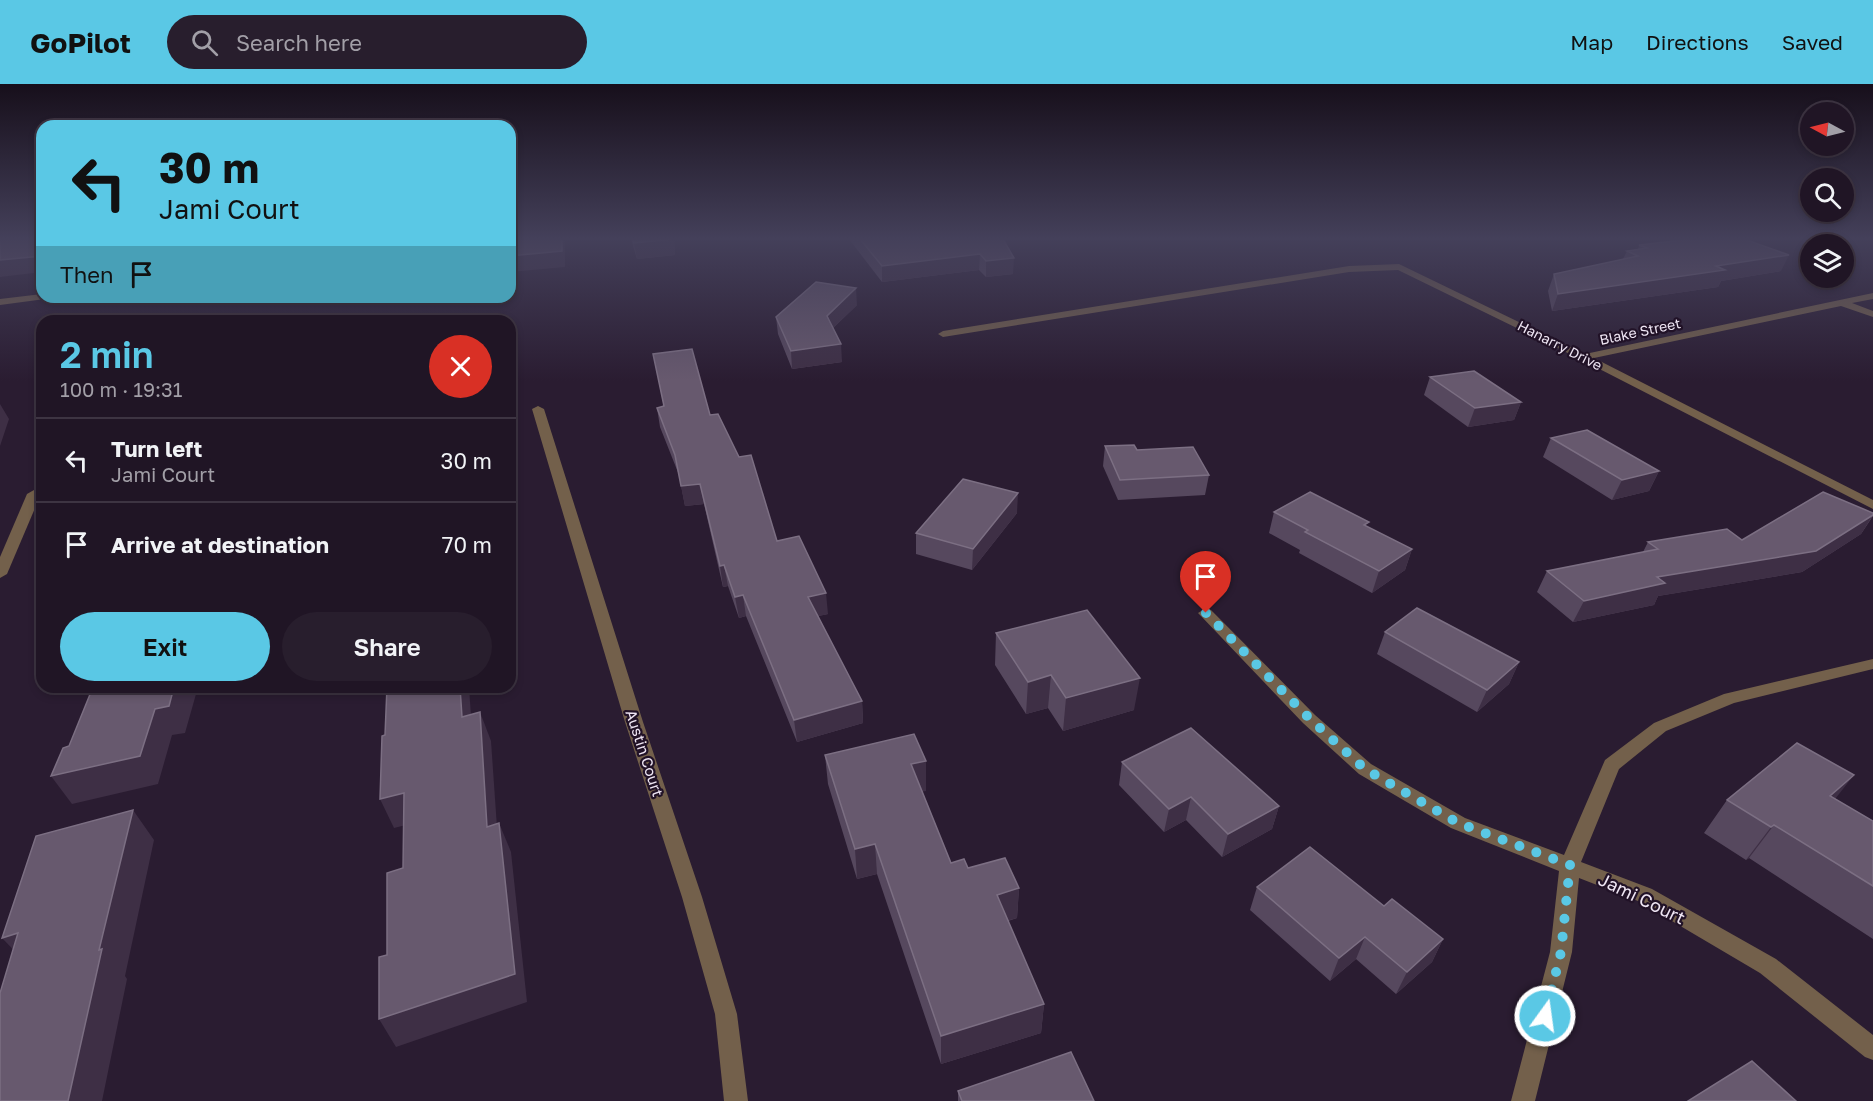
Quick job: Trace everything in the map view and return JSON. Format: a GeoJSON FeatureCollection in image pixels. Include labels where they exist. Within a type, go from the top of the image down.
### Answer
{"type":"FeatureCollection","features":[{"type":"Feature","properties":{"kind":"street","name":"Hanarry Drive"},"geometry":{"type":"LineString","coordinates":[[943,334],[1240,286]]}},
{"type":"Feature","properties":{"kind":"street","name":"Hanarry Drive"},"geometry":{"type":"LineString","coordinates":[[1439,286],[1584,357],[1873,505]]}},
{"type":"Feature","properties":{"kind":"street","name":"Blake Street"},"geometry":{"type":"LineString","coordinates":[[1584,357],[1873,296]]}},
{"type":"Feature","properties":{"kind":"street"},"geometry":{"type":"LineString","coordinates":[[0,302],[36,298]]}},
{"type":"Feature","properties":{"kind":"street"},"geometry":{"type":"LineString","coordinates":[[1842,303],[1873,314]]}},
{"type":"Feature","properties":{"kind":"street","name":"Austin Court"},"geometry":{"type":"LineString","coordinates":[[538,409],[634,722],[692,897],[726,1014],[736,1101]]}},
{"type":"Feature","properties":{"kind":"street"},"geometry":{"type":"LineString","coordinates":[[0,574],[34,494]]}},
{"type":"Feature","properties":{"kind":"street","name":"Jami Court"},"geometry":{"type":"LineString","coordinates":[[1206,613],[1310,719],[1365,769],[1458,823],[1645,895],[1768,966],[1873,1049]]}},
{"type":"Feature","properties":{"kind":"street"},"geometry":{"type":"LineString","coordinates":[[1523,1101],[1561,952],[1570,865],[1611,765],[1660,727],[1730,698],[1873,664]]}},
{"type":"Feature","properties":{"kind":"building"},"geometry":{"type":"Polygon","coordinates":[[[811,286],[856,288],[827,316],[841,344],[791,351],[776,317],[811,286]]]}},
{"type":"Feature","properties":{"kind":"building"},"geometry":{"type":"Polygon","coordinates":[[[1556,286],[1610,286],[1558,294],[1556,286]]]}},
{"type":"Feature","properties":{"kind":"building"},"geometry":{"type":"Polygon","coordinates":[[[692,349],[710,415],[718,414],[739,457],[751,455],[777,541],[799,536],[826,593],[808,597],[862,701],[794,720],[743,595],[735,597],[724,565],[720,566],[700,484],[681,486],[675,455],[657,408],[664,406],[653,354],[692,349]]]}},
{"type":"Feature","properties":{"kind":"building"},"geometry":{"type":"Polygon","coordinates":[[[1474,371],[1521,402],[1475,408],[1430,377],[1474,371]]]}},
{"type":"Feature","properties":{"kind":"building"},"geometry":{"type":"Polygon","coordinates":[[[1587,430],[1659,471],[1622,480],[1551,438],[1587,430]]]}},
{"type":"Feature","properties":{"kind":"building"},"geometry":{"type":"Polygon","coordinates":[[[1134,445],[1137,450],[1193,447],[1209,475],[1120,480],[1105,446],[1134,445]]]}},
{"type":"Feature","properties":{"kind":"building"},"geometry":{"type":"Polygon","coordinates":[[[963,479],[1018,493],[973,549],[916,533],[963,479]]]}},
{"type":"Feature","properties":{"kind":"building"},"geometry":{"type":"Polygon","coordinates":[[[1310,492],[1369,522],[1364,525],[1412,549],[1379,571],[1305,532],[1308,530],[1274,512],[1310,492]]]}},
{"type":"Feature","properties":{"kind":"building"},"geometry":{"type":"Polygon","coordinates":[[[1823,492],[1873,513],[1873,515],[1816,551],[1657,577],[1665,583],[1584,601],[1547,571],[1658,549],[1648,542],[1727,529],[1742,540],[1823,492]]]}},
{"type":"Feature","properties":{"kind":"building"},"geometry":{"type":"Polygon","coordinates":[[[1417,608],[1519,662],[1487,690],[1385,632],[1417,608]]]}},
{"type":"Feature","properties":{"kind":"building"},"geometry":{"type":"Polygon","coordinates":[[[1087,610],[1140,678],[1066,698],[1051,675],[1028,682],[996,633],[1087,610]]]}},
{"type":"Feature","properties":{"kind":"building"},"geometry":{"type":"Polygon","coordinates":[[[91,693],[172,693],[169,706],[155,709],[140,756],[51,776],[63,748],[69,746],[91,693]]]}},
{"type":"Feature","properties":{"kind":"building"},"geometry":{"type":"Polygon","coordinates":[[[387,693],[460,693],[462,717],[480,712],[487,827],[499,823],[515,974],[379,1019],[379,957],[387,955],[387,873],[403,868],[404,793],[380,799],[382,736],[385,735],[387,693]]]}},
{"type":"Feature","properties":{"kind":"building"},"geometry":{"type":"Polygon","coordinates":[[[1191,728],[1279,806],[1228,834],[1191,797],[1169,809],[1122,762],[1191,728]]]}},
{"type":"Feature","properties":{"kind":"building"},"geometry":{"type":"Polygon","coordinates":[[[914,734],[926,761],[911,764],[951,863],[964,859],[968,868],[1005,858],[1019,888],[997,895],[1044,1004],[941,1036],[875,844],[855,849],[825,755],[914,734]]]}},
{"type":"Feature","properties":{"kind":"building"},"geometry":{"type":"Polygon","coordinates":[[[1797,743],[1854,775],[1830,796],[1873,821],[1873,886],[1774,825],[1771,827],[1727,800],[1797,743]]]}},
{"type":"Feature","properties":{"kind":"building"},"geometry":{"type":"Polygon","coordinates":[[[133,810],[99,950],[102,949],[68,1101],[0,1101],[0,993],[18,933],[2,938],[36,836],[133,810]]]}},
{"type":"Feature","properties":{"kind":"building"},"geometry":{"type":"Polygon","coordinates":[[[1310,847],[1384,906],[1392,899],[1443,939],[1407,972],[1365,937],[1339,958],[1257,887],[1310,847]]]}},
{"type":"Feature","properties":{"kind":"building"},"geometry":{"type":"Polygon","coordinates":[[[1071,1052],[1094,1101],[962,1101],[958,1091],[1071,1052]]]}},
{"type":"Feature","properties":{"kind":"building"},"geometry":{"type":"Polygon","coordinates":[[[1752,1061],[1796,1101],[1688,1101],[1752,1061]]]}},
{"type":"Feature","properties":{"kind":"route"},"geometry":{"type":"LineString","coordinates":[[1206,613],[1310,719],[1365,769],[1458,823],[1570,865],[1561,952],[1545,1016]]}}]}
